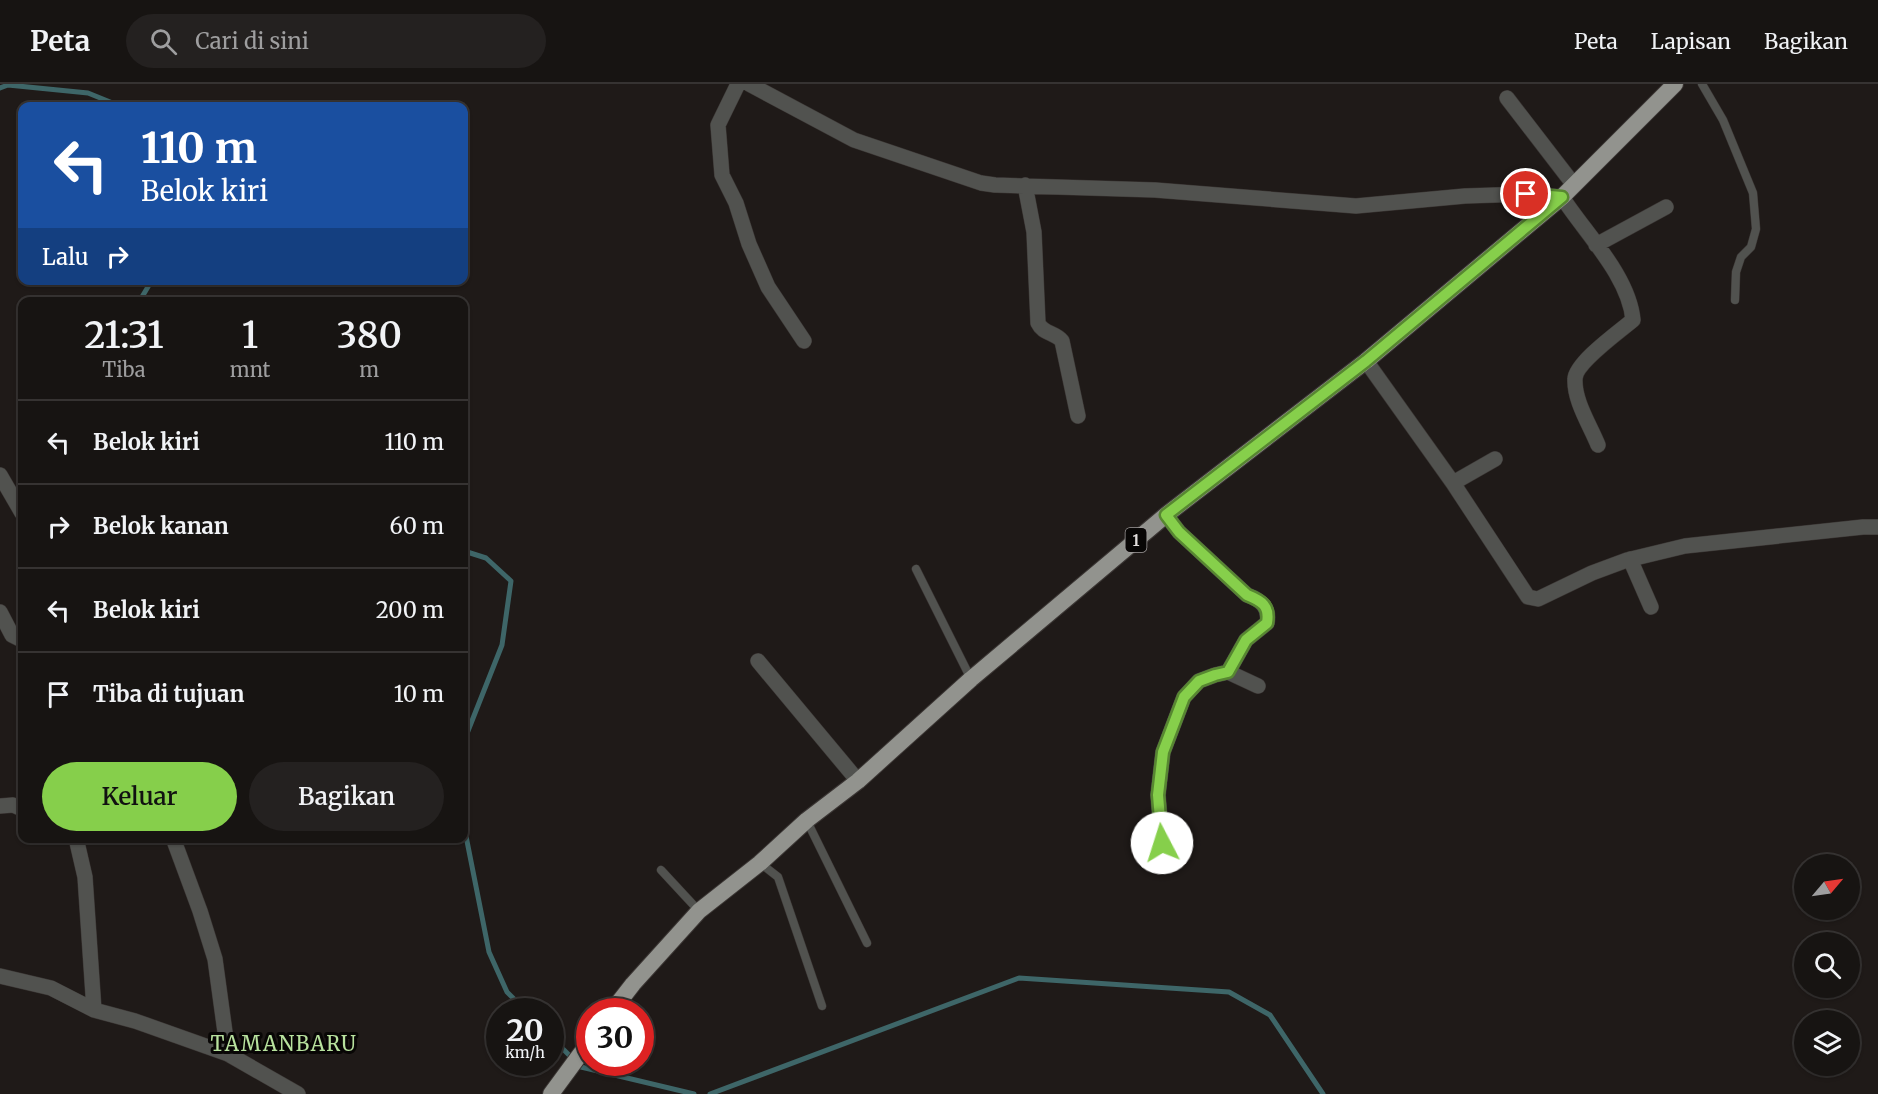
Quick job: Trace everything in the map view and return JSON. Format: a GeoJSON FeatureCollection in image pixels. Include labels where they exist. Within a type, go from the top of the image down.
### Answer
{"type":"FeatureCollection","features":[{"type":"Feature","properties":{"kind":"highway","name":"1"},"geometry":{"type":"LineString","coordinates":[[622,998],[699,911],[858,780],[971,679],[1166,515],[1366,361],[1568,191],[1675,84]]}},
{"type":"Feature","properties":{"kind":"highway"},"geometry":{"type":"LineString","coordinates":[[551,1093],[576,1060]]}},
{"type":"Feature","properties":{"kind":"street"},"geometry":{"type":"LineString","coordinates":[[738,84],[718,125],[722,175],[736,203],[749,244],[768,287],[804,340]]}},
{"type":"Feature","properties":{"kind":"street"},"geometry":{"type":"LineString","coordinates":[[749,84],[854,140],[981,183],[995,185],[1155,190],[1356,206],[1485,195],[1568,191]]}},
{"type":"Feature","properties":{"kind":"street"},"geometry":{"type":"LineString","coordinates":[[1507,98],[1568,191],[1596,245],[1632,304],[1634,320],[1581,364],[1574,377],[1577,396],[1598,445]]}},
{"type":"Feature","properties":{"kind":"street"},"geometry":{"type":"LineString","coordinates":[[1026,185],[1034,232],[1038,324],[1042,330],[1054,334],[1062,341],[1078,416]]}},
{"type":"Feature","properties":{"kind":"street"},"geometry":{"type":"LineString","coordinates":[[1596,245],[1666,207]]}},
{"type":"Feature","properties":{"kind":"street"},"geometry":{"type":"LineString","coordinates":[[1366,361],[1453,483],[1528,597],[1538,599],[1592,573],[1629,559],[1684,546],[1878,527]]}},
{"type":"Feature","properties":{"kind":"street"},"geometry":{"type":"LineString","coordinates":[[1453,483],[1495,459]]}},
{"type":"Feature","properties":{"kind":"street"},"geometry":{"type":"LineString","coordinates":[[0,475],[18,506]]}},
{"type":"Feature","properties":{"kind":"street"},"geometry":{"type":"LineString","coordinates":[[1166,515],[1179,532],[1247,595],[1264,605],[1269,613],[1267,623],[1246,640],[1228,672]]}},
{"type":"Feature","properties":{"kind":"street"},"geometry":{"type":"LineString","coordinates":[[1629,559],[1651,607]]}},
{"type":"Feature","properties":{"kind":"street"},"geometry":{"type":"LineString","coordinates":[[0,612],[12,635],[18,638]]}},
{"type":"Feature","properties":{"kind":"street"},"geometry":{"type":"LineString","coordinates":[[758,662],[858,780]]}},
{"type":"Feature","properties":{"kind":"street"},"geometry":{"type":"LineString","coordinates":[[1162,843],[1158,795],[1163,752],[1184,697],[1199,681],[1228,672],[1258,686]]}},
{"type":"Feature","properties":{"kind":"street"},"geometry":{"type":"LineString","coordinates":[[0,806],[13,805],[18,807]]}},
{"type":"Feature","properties":{"kind":"street"},"geometry":{"type":"LineString","coordinates":[[77,843],[85,877],[94,1010]]}},
{"type":"Feature","properties":{"kind":"street"},"geometry":{"type":"LineString","coordinates":[[175,843],[215,959],[228,1054]]}},
{"type":"Feature","properties":{"kind":"street"},"geometry":{"type":"LineString","coordinates":[[0,976],[51,988],[94,1010],[135,1021],[228,1054],[298,1094]]}},
{"type":"Feature","properties":{"kind":"lane"},"geometry":{"type":"LineString","coordinates":[[1702,84],[1723,120],[1753,193],[1756,228],[1751,247],[1741,257],[1736,272],[1735,300]]}},
{"type":"Feature","properties":{"kind":"lane"},"geometry":{"type":"LineString","coordinates":[[916,569],[971,679]]}},
{"type":"Feature","properties":{"kind":"lane"},"geometry":{"type":"LineString","coordinates":[[807,820],[867,943]]}},
{"type":"Feature","properties":{"kind":"lane"},"geometry":{"type":"LineString","coordinates":[[760,862],[778,878],[822,1006]]}},
{"type":"Feature","properties":{"kind":"lane"},"geometry":{"type":"LineString","coordinates":[[662,870],[699,911]]}},
{"type":"Feature","properties":{"kind":"waterway"},"geometry":{"type":"LineString","coordinates":[[0,88],[8,85],[88,93],[110,102]]}},
{"type":"Feature","properties":{"kind":"waterway"},"geometry":{"type":"LineString","coordinates":[[142,297],[149,285]]}},
{"type":"Feature","properties":{"kind":"waterway"},"geometry":{"type":"LineString","coordinates":[[468,552],[486,558],[511,581],[502,645],[468,731]]}},
{"type":"Feature","properties":{"kind":"waterway"},"geometry":{"type":"LineString","coordinates":[[467,843],[489,952],[507,992],[513,998]]}},
{"type":"Feature","properties":{"kind":"waterway"},"geometry":{"type":"LineString","coordinates":[[710,1094],[1019,978],[1229,992],[1270,1015],[1323,1094]]}},
{"type":"Feature","properties":{"kind":"waterway"},"geometry":{"type":"LineString","coordinates":[[564,1050],[581,1067],[694,1094]]}},
{"type":"Feature","properties":{"kind":"district","name":"TAMANBARU"},"geometry":{"type":"Point","coordinates":[284,1043]}},
{"type":"Feature","properties":{"kind":"route"},"geometry":{"type":"LineString","coordinates":[[1162,843],[1158,795],[1163,752],[1184,697],[1199,681],[1228,672],[1236,654],[1246,640],[1267,623],[1269,613],[1264,605],[1247,595],[1179,532],[1166,515],[1366,361],[1562,197],[1526,194]]}}]}
